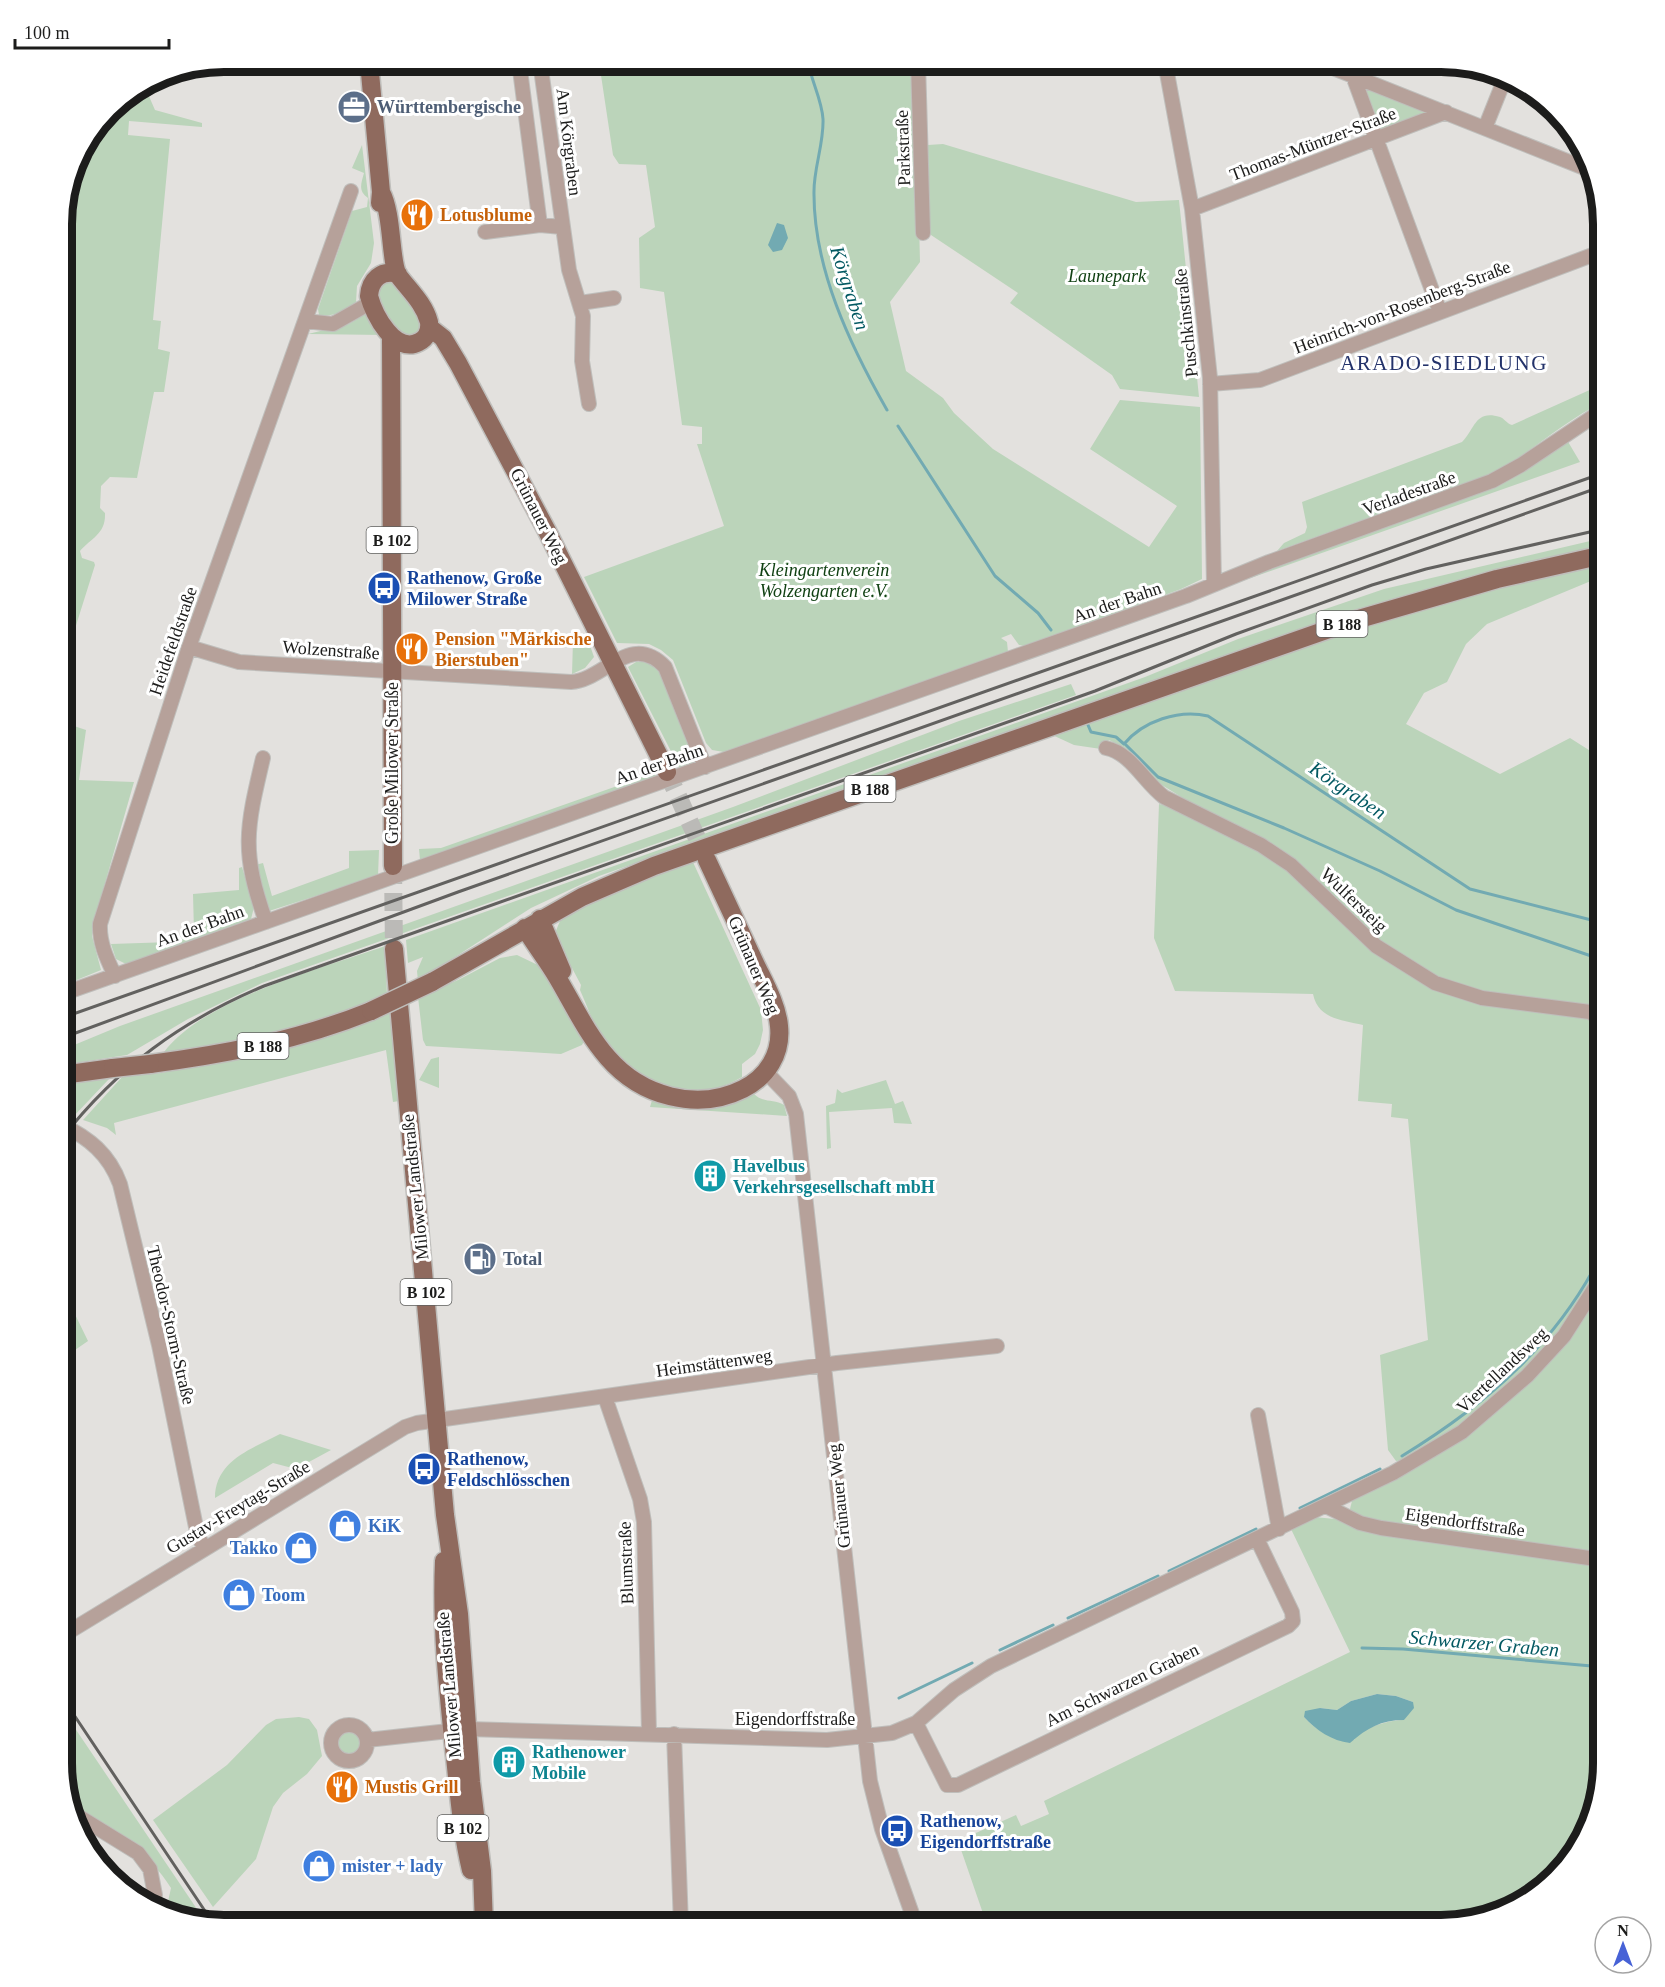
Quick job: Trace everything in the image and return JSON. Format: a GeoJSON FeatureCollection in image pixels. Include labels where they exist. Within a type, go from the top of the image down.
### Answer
{"type":"FeatureCollection","features":[{"type":"Feature","properties":{"kind":"main road","name":"Große Milower Straße"},"geometry":{"type":"LineString","coordinates":[[370,72],[381,192],[382,258],[379,275],[369,289],[370,303]]}},
{"type":"Feature","properties":{"kind":"main road","name":"Große Milower Straße"},"geometry":{"type":"LineString","coordinates":[[381,192],[388,204],[398,274],[428,315],[412,337],[389,355],[392,408],[393,866]]}},
{"type":"Feature","properties":{"kind":"main road"},"geometry":{"type":"LineString","coordinates":[[379,275],[387,272],[398,274]]}},
{"type":"Feature","properties":{"kind":"main road"},"geometry":{"type":"LineString","coordinates":[[370,303],[412,337]]}},
{"type":"Feature","properties":{"kind":"main road","name":"Grünauer Weg"},"geometry":{"type":"LineString","coordinates":[[412,337],[443,338],[667,772]]}},
{"type":"Feature","properties":{"kind":"main road","name":"B 188"},"geometry":{"type":"LineString","coordinates":[[72,1074],[226,1054],[333,1026],[432,982],[532,923],[582,897],[654,866],[1290,641],[1497,579],[1593,557]]}},
{"type":"Feature","properties":{"kind":"main road","name":"Grünauer Weg"},"geometry":{"type":"LineString","coordinates":[[707,860],[776,1010],[779,1026],[777,1048],[765,1072]]}},
{"type":"Feature","properties":{"kind":"main road"},"geometry":{"type":"LineString","coordinates":[[532,923],[540,954],[550,965],[586,1028],[608,1059],[647,1088],[667,1096],[693,1100],[720,1097],[751,1084],[765,1072]]}},
{"type":"Feature","properties":{"kind":"main road"},"geometry":{"type":"LineString","coordinates":[[532,923],[586,1028]]}},
{"type":"Feature","properties":{"kind":"main road"},"geometry":{"type":"LineString","coordinates":[[481,955],[519,947],[540,954]]}},
{"type":"Feature","properties":{"kind":"main road","name":"Milower Landstraße"},"geometry":{"type":"LineString","coordinates":[[394,949],[445,1515],[442,1618],[482,1871],[484,1915]]}},
{"type":"Feature","properties":{"kind":"street"},"geometry":{"type":"LineString","coordinates":[[520,72],[540,225]]}},
{"type":"Feature","properties":{"kind":"street","name":"Am Körgraben"},"geometry":{"type":"LineString","coordinates":[[541,72],[569,270],[583,316],[582,361],[589,404]]}},
{"type":"Feature","properties":{"kind":"street","name":"Parkstraße"},"geometry":{"type":"LineString","coordinates":[[918,72],[923,233]]}},
{"type":"Feature","properties":{"kind":"street","name":"Puschkinstraße"},"geometry":{"type":"LineString","coordinates":[[1167,72],[1192,209],[1210,384],[1214,584]]}},
{"type":"Feature","properties":{"kind":"street"},"geometry":{"type":"LineString","coordinates":[[1343,72],[1581,167]]}},
{"type":"Feature","properties":{"kind":"street"},"geometry":{"type":"LineString","coordinates":[[1353,76],[1440,312]]}},
{"type":"Feature","properties":{"kind":"street"},"geometry":{"type":"LineString","coordinates":[[1485,128],[1502,85]]}},
{"type":"Feature","properties":{"kind":"street","name":"Thomas-Müntzer-Straße"},"geometry":{"type":"LineString","coordinates":[[1192,209],[1446,112]]}},
{"type":"Feature","properties":{"kind":"street","name":"Heidefeldstraße"},"geometry":{"type":"LineString","coordinates":[[115,976],[99,936],[100,924],[189,647],[351,191]]}},
{"type":"Feature","properties":{"kind":"street"},"geometry":{"type":"LineString","coordinates":[[485,232],[540,225],[562,227]]}},
{"type":"Feature","properties":{"kind":"street","name":"Heinrich-von-Rosenberg-Straße"},"geometry":{"type":"LineString","coordinates":[[1210,384],[1260,380],[1593,255]]}},
{"type":"Feature","properties":{"kind":"street"},"geometry":{"type":"LineString","coordinates":[[580,303],[614,298]]}},
{"type":"Feature","properties":{"kind":"street"},"geometry":{"type":"LineString","coordinates":[[305,321],[333,324],[370,303]]}},
{"type":"Feature","properties":{"kind":"street","name":"Verladestraße"},"geometry":{"type":"LineString","coordinates":[[1214,584],[1492,481],[1521,465],[1593,417]]}},
{"type":"Feature","properties":{"kind":"street","name":"An der Bahn"},"geometry":{"type":"LineString","coordinates":[[72,991],[1186,596],[1214,584]]}},
{"type":"Feature","properties":{"kind":"street","name":"Wolzenstraße"},"geometry":{"type":"LineString","coordinates":[[189,647],[239,662],[577,682],[612,662]]}},
{"type":"Feature","properties":{"kind":"street"},"geometry":{"type":"LineString","coordinates":[[612,662],[627,656],[643,654],[654,657],[665,667],[705,767]]}},
{"type":"Feature","properties":{"kind":"street","name":"Wulfersteig"},"geometry":{"type":"LineString","coordinates":[[1106,748],[1123,754],[1152,788],[1164,797],[1261,845],[1291,865],[1376,946],[1435,983],[1482,998],[1593,1014]]}},
{"type":"Feature","properties":{"kind":"street"},"geometry":{"type":"LineString","coordinates":[[263,758],[250,815],[247,854],[252,885],[266,922]]}},
{"type":"Feature","properties":{"kind":"street","name":"Grünauer Weg"},"geometry":{"type":"LineString","coordinates":[[765,1072],[789,1096],[796,1114],[874,1804],[912,1915]]}},
{"type":"Feature","properties":{"kind":"street","name":"Theodor-Storm-Straße"},"geometry":{"type":"LineString","coordinates":[[72,1130],[98,1148],[114,1168],[120,1184],[159,1346],[198,1537],[205,1548]]}},
{"type":"Feature","properties":{"kind":"street","name":"Viertellandsweg"},"geometry":{"type":"LineString","coordinates":[[1371,1484],[1462,1432],[1494,1407],[1564,1336],[1593,1292]]}},
{"type":"Feature","properties":{"kind":"street","name":"Heimstättenweg"},"geometry":{"type":"LineString","coordinates":[[437,1420],[825,1365],[997,1346]]}},
{"type":"Feature","properties":{"kind":"street","name":"Blumstraße"},"geometry":{"type":"LineString","coordinates":[[605,1397],[640,1499],[644,1522],[649,1733]]}},
{"type":"Feature","properties":{"kind":"street"},"geometry":{"type":"LineString","coordinates":[[1258,1415],[1279,1528]]}},
{"type":"Feature","properties":{"kind":"street","name":"Gustav-Freytag-Straße"},"geometry":{"type":"LineString","coordinates":[[72,1630],[405,1427],[437,1420]]}},
{"type":"Feature","properties":{"kind":"street","name":"Eigendorffstraße"},"geometry":{"type":"LineString","coordinates":[[367,1740],[460,1729],[827,1740],[892,1733],[916,1723],[954,1690],[991,1666],[1371,1484]]}},
{"type":"Feature","properties":{"kind":"street","name":"Eigendorffstraße"},"geometry":{"type":"LineString","coordinates":[[1326,1506],[1360,1523],[1381,1528],[1593,1558]]}},
{"type":"Feature","properties":{"kind":"street","name":"Am Schwarzen Graben"},"geometry":{"type":"LineString","coordinates":[[916,1723],[947,1785],[951,1787],[1288,1626],[1293,1621],[1293,1615],[1257,1539]]}},
{"type":"Feature","properties":{"kind":"street"},"geometry":{"type":"LineString","coordinates":[[674,1734],[681,1915]]}},
{"type":"Feature","properties":{"kind":"street"},"geometry":{"type":"LineString","coordinates":[[83,1819],[138,1853],[150,1869],[155,1895]]}},
{"type":"Feature","properties":{"kind":"green space","name":"Kleingartenverein Wolzengarten e.V."},"geometry":{"type":"Polygon","coordinates":[[[601,72],[912,72],[917,141],[920,262],[890,302],[906,371],[943,398],[954,413],[993,449],[1149,547],[1177,506],[1090,449],[1120,400],[1200,407],[1202,579],[1181,589],[1025,646],[1019,645],[1011,634],[1001,638],[1007,642],[1008,652],[724,752],[712,750],[706,743],[673,660],[649,644],[617,643],[584,577],[724,526],[697,444],[702,444],[702,427],[682,425],[664,292],[640,288],[639,238],[655,227],[646,165],[619,164],[613,155],[601,72]]]}},
{"type":"Feature","properties":{"kind":"green space"},"geometry":{"type":"Polygon","coordinates":[[[1364,87],[1431,113],[1381,132],[1364,87]]]}},
{"type":"Feature","properties":{"kind":"green space"},"geometry":{"type":"Polygon","coordinates":[[[147,93],[155,110],[202,123],[202,127],[129,121],[128,135],[170,139],[153,320],[161,321],[158,349],[170,352],[164,392],[154,392],[137,478],[110,477],[101,486],[100,508],[105,513],[105,520],[97,535],[80,551],[82,558],[94,562],[72,638],[73,204],[84,166],[103,132],[124,110],[147,93]]]}},
{"type":"Feature","properties":{"kind":"green space","name":"Launepark"},"geometry":{"type":"Polygon","coordinates":[[[943,144],[1136,202],[1179,200],[1199,397],[1120,389],[1112,375],[1010,303],[1018,293],[928,233],[928,145],[943,144]]]}},
{"type":"Feature","properties":{"kind":"green space"},"geometry":{"type":"Polygon","coordinates":[[[362,145],[374,243],[371,263],[357,286],[356,302],[339,313],[319,315],[318,309],[352,211],[367,207],[368,198],[361,187],[364,173],[352,168],[362,145]]]}},
{"type":"Feature","properties":{"kind":"green space"},"geometry":{"type":"Polygon","coordinates":[[[385,281],[399,285],[420,318],[420,329],[413,336],[399,334],[377,298],[378,287],[385,281]]]}},
{"type":"Feature","properties":{"kind":"green space"},"geometry":{"type":"Polygon","coordinates":[[[367,313],[384,335],[308,334],[349,324],[367,313]]]}},
{"type":"Feature","properties":{"kind":"green space"},"geometry":{"type":"Polygon","coordinates":[[[1593,389],[1593,408],[1493,473],[1277,551],[1284,543],[1305,533],[1307,527],[1302,502],[1462,442],[1476,422],[1485,416],[1500,417],[1512,425],[1593,389]]]}},
{"type":"Feature","properties":{"kind":"green space"},"geometry":{"type":"Polygon","coordinates":[[[1567,440],[1580,462],[1228,586],[1271,568],[1491,488],[1567,440]]]}},
{"type":"Feature","properties":{"kind":"green space"},"geometry":{"type":"Polygon","coordinates":[[[1593,540],[1593,548],[1455,581],[1326,620],[599,876],[531,908],[418,981],[417,971],[423,957],[408,963],[406,940],[1145,677],[1238,639],[1384,589],[1593,540]]]}},
{"type":"Feature","properties":{"kind":"green space"},"geometry":{"type":"Polygon","coordinates":[[[1593,564],[1593,580],[1487,624],[1466,644],[1447,682],[1424,693],[1406,724],[1500,774],[1570,738],[1593,753],[1593,1014],[1485,994],[1440,979],[1378,943],[1305,873],[1157,782],[1125,748],[1109,740],[1101,749],[1074,745],[1048,733],[1430,604],[1593,564]]]}},
{"type":"Feature","properties":{"kind":"green space"},"geometry":{"type":"Polygon","coordinates":[[[586,634],[594,657],[585,668],[572,674],[573,641],[586,634]]]}},
{"type":"Feature","properties":{"kind":"green space"},"geometry":{"type":"Polygon","coordinates":[[[636,662],[648,663],[656,668],[674,700],[692,755],[692,763],[680,769],[628,667],[636,662]]]}},
{"type":"Feature","properties":{"kind":"green space"},"geometry":{"type":"Polygon","coordinates":[[[1071,684],[1076,695],[262,983],[188,1019],[127,1055],[72,1063],[72,1046],[120,1026],[733,807],[959,721],[1071,684]]]}},
{"type":"Feature","properties":{"kind":"green space"},"geometry":{"type":"Polygon","coordinates":[[[72,725],[86,730],[79,780],[134,782],[93,925],[92,936],[101,970],[72,982],[72,725]]]}},
{"type":"Feature","properties":{"kind":"green space"},"geometry":{"type":"Polygon","coordinates":[[[654,773],[657,778],[420,860],[419,849],[441,848],[654,773]]]}},
{"type":"Feature","properties":{"kind":"green space"},"geometry":{"type":"Polygon","coordinates":[[[1159,804],[1177,809],[1277,860],[1372,950],[1406,973],[1433,987],[1590,1017],[1593,1020],[1593,1280],[1558,1334],[1523,1372],[1458,1427],[1405,1460],[1396,1461],[1388,1450],[1380,1355],[1428,1340],[1408,1119],[1391,1117],[1392,1104],[1358,1101],[1363,1025],[1339,1020],[1325,1013],[1320,1009],[1313,994],[1175,991],[1154,938],[1159,804]]]}},
{"type":"Feature","properties":{"kind":"green space"},"geometry":{"type":"Polygon","coordinates":[[[379,850],[378,876],[269,911],[255,865],[263,863],[272,896],[349,868],[349,851],[379,850]]]}},
{"type":"Feature","properties":{"kind":"green space"},"geometry":{"type":"Polygon","coordinates":[[[692,860],[761,1010],[763,1030],[755,1054],[742,1064],[742,1077],[727,1085],[696,1091],[664,1087],[634,1073],[621,1063],[607,1047],[597,1029],[580,990],[581,985],[572,968],[565,966],[555,933],[560,921],[580,907],[692,860]]]}},
{"type":"Feature","properties":{"kind":"green space"},"geometry":{"type":"Polygon","coordinates":[[[242,867],[254,907],[251,919],[126,964],[116,959],[111,944],[171,942],[194,932],[193,894],[239,890],[239,868],[242,867]]]}},
{"type":"Feature","properties":{"kind":"green space"},"geometry":{"type":"Polygon","coordinates":[[[385,946],[387,996],[333,1017],[278,1033],[222,1045],[164,1052],[183,1033],[207,1016],[235,1001],[298,975],[385,946]]]}},
{"type":"Feature","properties":{"kind":"green space"},"geometry":{"type":"Polygon","coordinates":[[[517,955],[542,967],[585,1039],[582,1045],[561,1054],[426,1046],[423,1040],[418,997],[458,980],[500,958],[517,955]]]}},
{"type":"Feature","properties":{"kind":"green space"},"geometry":{"type":"Polygon","coordinates":[[[392,1009],[399,1101],[393,1102],[386,1050],[114,1123],[116,1135],[107,1128],[83,1120],[123,1076],[162,1073],[392,1009]]]}},
{"type":"Feature","properties":{"kind":"green space"},"geometry":{"type":"Polygon","coordinates":[[[439,1057],[439,1088],[419,1080],[431,1059],[439,1057]]]}},
{"type":"Feature","properties":{"kind":"green space"},"geometry":{"type":"Polygon","coordinates":[[[109,1079],[73,1117],[72,1083],[109,1079]]]}},
{"type":"Feature","properties":{"kind":"green space"},"geometry":{"type":"Polygon","coordinates":[[[886,1080],[895,1104],[903,1101],[912,1124],[894,1123],[892,1108],[829,1112],[831,1148],[827,1149],[826,1106],[835,1103],[837,1089],[842,1093],[886,1080]]]}},
{"type":"Feature","properties":{"kind":"green space"},"geometry":{"type":"Polygon","coordinates":[[[754,1094],[761,1099],[784,1105],[787,1116],[650,1107],[653,1097],[717,1103],[729,1102],[754,1094]]]}},
{"type":"Feature","properties":{"kind":"green space"},"geometry":{"type":"Polygon","coordinates":[[[1593,1301],[1593,1554],[1374,1521],[1355,1515],[1350,1509],[1352,1501],[1426,1460],[1494,1412],[1554,1354],[1593,1301]]]}},
{"type":"Feature","properties":{"kind":"green space"},"geometry":{"type":"Polygon","coordinates":[[[72,1308],[88,1341],[72,1352],[72,1308]]]}},
{"type":"Feature","properties":{"kind":"green space"},"geometry":{"type":"Polygon","coordinates":[[[280,1434],[331,1450],[296,1469],[273,1463],[215,1498],[221,1474],[228,1465],[247,1451],[280,1434]]]}},
{"type":"Feature","properties":{"kind":"green space"},"geometry":{"type":"Polygon","coordinates":[[[1314,1517],[1593,1563],[1593,1773],[1590,1793],[1585,1812],[1567,1847],[1555,1863],[1533,1884],[1517,1895],[1490,1907],[1461,1914],[984,1915],[958,1841],[1016,1815],[1021,1826],[1049,1814],[1044,1801],[1350,1652],[1291,1529],[1314,1517]],[[1377,1694],[1351,1701],[1337,1710],[1320,1708],[1304,1717],[1326,1734],[1339,1739],[1354,1740],[1369,1728],[1391,1721],[1404,1720],[1413,1702],[1396,1696],[1377,1694]]]}},
{"type":"Feature","properties":{"kind":"green space"},"geometry":{"type":"Polygon","coordinates":[[[299,1717],[309,1719],[317,1730],[322,1756],[307,1774],[283,1793],[273,1807],[256,1859],[213,1907],[153,1820],[227,1765],[266,1725],[276,1719],[299,1717]]]}},
{"type":"Feature","properties":{"kind":"green space"},"geometry":{"type":"Polygon","coordinates":[[[72,1724],[200,1913],[168,1904],[171,1888],[162,1875],[142,1854],[80,1813],[82,1807],[78,1805],[72,1773],[72,1724]]]}},
{"type":"Feature","properties":{"kind":"green space"},"geometry":{"type":"Polygon","coordinates":[[[349,1732],[357,1735],[360,1743],[357,1751],[349,1754],[341,1751],[338,1743],[341,1735],[349,1732]]]}},
{"type":"Feature","properties":{"kind":"water"},"geometry":{"type":"Polygon","coordinates":[[[777,223],[784,225],[788,238],[782,250],[773,252],[768,245],[777,223]]]}},
{"type":"Feature","properties":{"kind":"water"},"geometry":{"type":"Polygon","coordinates":[[[1377,1694],[1396,1696],[1413,1702],[1414,1708],[1404,1720],[1388,1721],[1375,1726],[1350,1743],[1325,1734],[1304,1717],[1305,1711],[1320,1708],[1337,1710],[1351,1701],[1377,1694]]]}},
{"type":"Feature","properties":{"kind":"waterway","name":"Körgraben"},"geometry":{"type":"LineString","coordinates":[[810,72],[823,119],[814,191],[815,220],[820,249],[836,305],[847,332],[887,410]]}},
{"type":"Feature","properties":{"kind":"waterway","name":"Körgraben"},"geometry":{"type":"LineString","coordinates":[[898,426],[995,576],[1038,613],[1051,630]]}},
{"type":"Feature","properties":{"kind":"waterway","name":"Körgraben"},"geometry":{"type":"LineString","coordinates":[[1088,725],[1091,732],[1116,737],[1124,744],[1141,729],[1162,719],[1185,714],[1208,716],[1470,889],[1593,920]]}},
{"type":"Feature","properties":{"kind":"waterway"},"geometry":{"type":"LineString","coordinates":[[1125,744],[1158,777],[1284,828],[1380,871],[1456,910],[1593,957]]}},
{"type":"Feature","properties":{"kind":"waterway"},"geometry":{"type":"LineString","coordinates":[[1402,1456],[1463,1415],[1518,1368],[1565,1314],[1593,1269]]}},
{"type":"Feature","properties":{"kind":"waterway"},"geometry":{"type":"LineString","coordinates":[[1300,1508],[1380,1469]]}},
{"type":"Feature","properties":{"kind":"waterway"},"geometry":{"type":"LineString","coordinates":[[1169,1571],[1256,1529]]}},
{"type":"Feature","properties":{"kind":"waterway"},"geometry":{"type":"LineString","coordinates":[[1068,1618],[1158,1576]]}},
{"type":"Feature","properties":{"kind":"waterway"},"geometry":{"type":"LineString","coordinates":[[1000,1650],[1053,1625]]}},
{"type":"Feature","properties":{"kind":"waterway","name":"Schwarzer Graben"},"geometry":{"type":"LineString","coordinates":[[1362,1648],[1403,1649],[1593,1666]]}},
{"type":"Feature","properties":{"kind":"waterway"},"geometry":{"type":"LineString","coordinates":[[899,1698],[972,1663]]}},
{"type":"Feature","properties":{"kind":"tunnel"},"geometry":{"type":"LineString","coordinates":[[667,772],[707,860]]}},
{"type":"Feature","properties":{"kind":"tunnel"},"geometry":{"type":"LineString","coordinates":[[393,866],[394,949]]}},
{"type":"Feature","properties":{"kind":"railway"},"geometry":{"type":"LineString","coordinates":[[72,1014],[1593,477]]}},
{"type":"Feature","properties":{"kind":"railway"},"geometry":{"type":"LineString","coordinates":[[72,1034],[458,892],[1593,490]]}},
{"type":"Feature","properties":{"kind":"railway"},"geometry":{"type":"LineString","coordinates":[[72,1126],[106,1089],[153,1048],[205,1015],[264,986],[1095,691],[1236,634],[1372,585],[1426,569],[1593,531]]}},
{"type":"Feature","properties":{"kind":"railway"},"geometry":{"type":"LineString","coordinates":[[72,1712],[207,1914]]}},
{"type":"Feature","properties":{"kind":"place","name":"Württembergische"},"geometry":{"type":"Point","coordinates":[354,107]}},
{"type":"Feature","properties":{"kind":"place","name":"Lotusblume"},"geometry":{"type":"Point","coordinates":[417,215]}},
{"type":"Feature","properties":{"kind":"place","name":"Rathenow, Große Milower Straße"},"geometry":{"type":"Point","coordinates":[384,588]}},
{"type":"Feature","properties":{"kind":"place","name":"Pension \"Märkische Bierstuben\""},"geometry":{"type":"Point","coordinates":[412,649]}},
{"type":"Feature","properties":{"kind":"place","name":"Havelbus Verkehrsgesellschaft mbH"},"geometry":{"type":"Point","coordinates":[710,1176]}},
{"type":"Feature","properties":{"kind":"place","name":"Total"},"geometry":{"type":"Point","coordinates":[480,1259]}},
{"type":"Feature","properties":{"kind":"place","name":"Rathenow, Feldschlösschen"},"geometry":{"type":"Point","coordinates":[424,1469]}},
{"type":"Feature","properties":{"kind":"place","name":"KiK"},"geometry":{"type":"Point","coordinates":[345,1526]}},
{"type":"Feature","properties":{"kind":"place","name":"Takko"},"geometry":{"type":"Point","coordinates":[301,1548]}},
{"type":"Feature","properties":{"kind":"place","name":"Toom"},"geometry":{"type":"Point","coordinates":[239,1595]}},
{"type":"Feature","properties":{"kind":"place","name":"Rathenower Mobile"},"geometry":{"type":"Point","coordinates":[509,1762]}},
{"type":"Feature","properties":{"kind":"place","name":"Mustis Grill"},"geometry":{"type":"Point","coordinates":[342,1787]}},
{"type":"Feature","properties":{"kind":"place","name":"Rathenow, Eigendorffstraße"},"geometry":{"type":"Point","coordinates":[897,1831]}},
{"type":"Feature","properties":{"kind":"place","name":"mister + lady"},"geometry":{"type":"Point","coordinates":[319,1866]}},
{"type":"Feature","properties":{"kind":"district","name":"ARADO-SIEDLUNG"},"geometry":{"type":"Point","coordinates":[1444,363]}}]}
